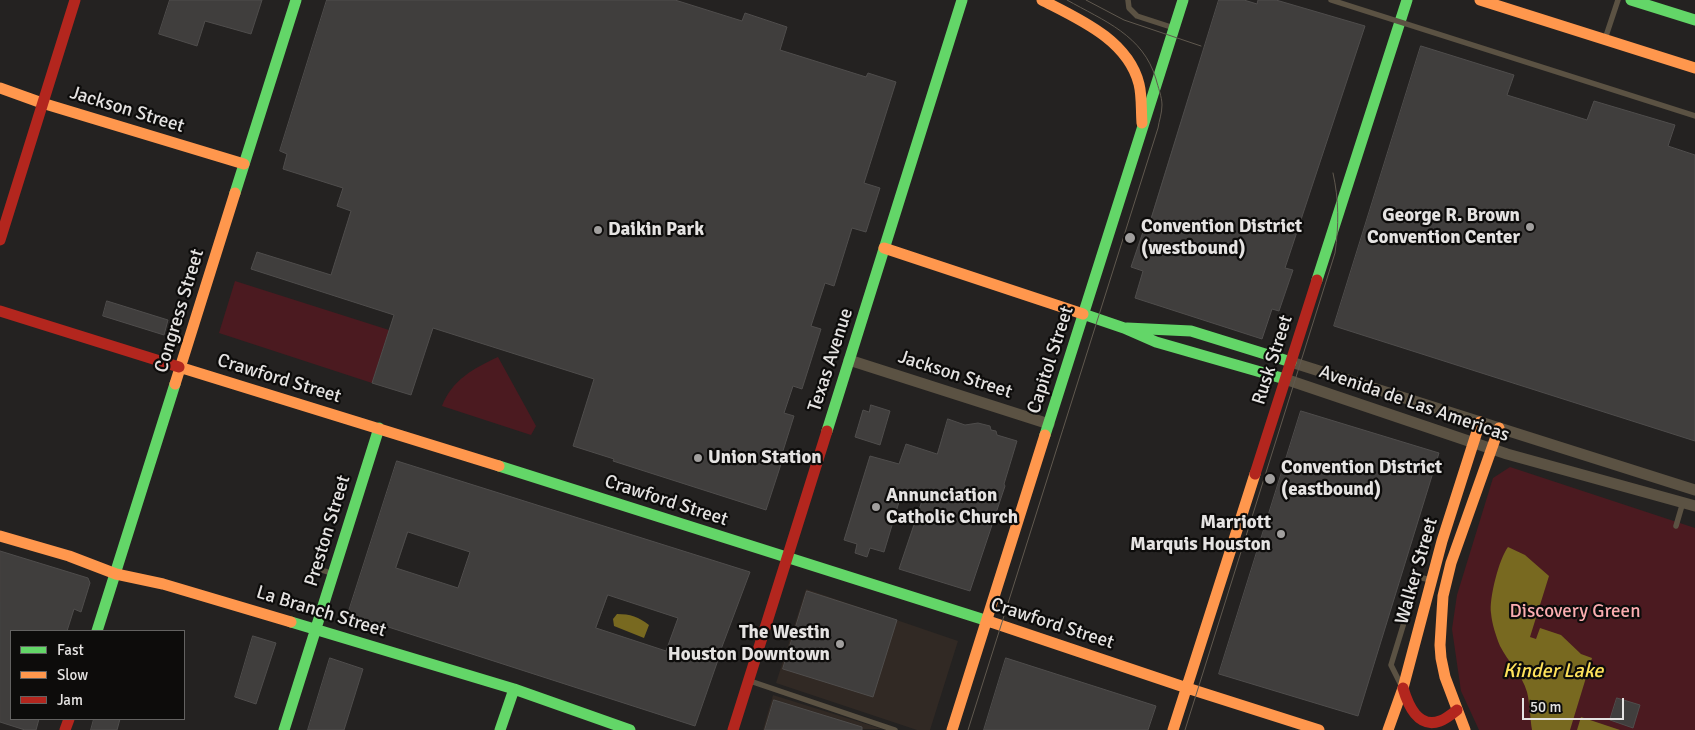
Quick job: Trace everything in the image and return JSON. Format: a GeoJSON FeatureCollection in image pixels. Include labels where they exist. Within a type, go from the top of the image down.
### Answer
{"type":"FeatureCollection","features":[{"type":"Feature","properties":{"kind":"main road"},"geometry":{"type":"LineString","coordinates":[[0,240],[75,0]]}},
{"type":"Feature","properties":{"kind":"main road","name":"Congress Street"},"geometry":{"type":"LineString","coordinates":[[97,630],[296,0]]}},
{"type":"Feature","properties":{"kind":"main road","name":"Texas Avenue"},"geometry":{"type":"LineString","coordinates":[[733,730],[962,0]]}},
{"type":"Feature","properties":{"kind":"main road"},"geometry":{"type":"LineString","coordinates":[[1042,0],[1080,19],[1104,34],[1126,57],[1137,77],[1139,85],[1142,129]]}},
{"type":"Feature","properties":{"kind":"main road","name":"Capitol Street"},"geometry":{"type":"LineString","coordinates":[[952,730],[1183,0]]}},
{"type":"Feature","properties":{"kind":"main road","name":"Rusk Street"},"geometry":{"type":"LineString","coordinates":[[1173,730],[1406,0]]}},
{"type":"Feature","properties":{"kind":"main road"},"geometry":{"type":"LineString","coordinates":[[1480,0],[1695,68]]}},
{"type":"Feature","properties":{"kind":"main road"},"geometry":{"type":"LineString","coordinates":[[1631,0],[1695,20]]}},
{"type":"Feature","properties":{"kind":"main road","name":"Jackson Street"},"geometry":{"type":"LineString","coordinates":[[0,88],[42,103],[64,108],[244,164]]}},
{"type":"Feature","properties":{"kind":"main road","name":"Avenida de Las Americas"},"geometry":{"type":"LineString","coordinates":[[884,248],[1084,314],[1177,350],[1210,356],[1285,379]]}},
{"type":"Feature","properties":{"kind":"main road","name":"Crawford Street"},"geometry":{"type":"LineString","coordinates":[[0,311],[379,428],[987,621],[1186,688],[1319,730]]}},
{"type":"Feature","properties":{"kind":"main road","name":"Avenida de Las Americas"},"geometry":{"type":"LineString","coordinates":[[1124,328],[1191,331],[1291,362]]}},
{"type":"Feature","properties":{"kind":"main road","name":"Walker Street"},"geometry":{"type":"LineString","coordinates":[[1388,730],[1403,688],[1431,580],[1480,422]]}},
{"type":"Feature","properties":{"kind":"main road","name":"Preston Street"},"geometry":{"type":"LineString","coordinates":[[284,730],[379,428]]}},
{"type":"Feature","properties":{"kind":"main road"},"geometry":{"type":"LineString","coordinates":[[1465,730],[1445,677],[1440,645],[1443,596],[1451,563],[1498,428]]}},
{"type":"Feature","properties":{"kind":"main road","name":"La Branch Street"},"geometry":{"type":"LineString","coordinates":[[0,536],[69,556],[116,574],[163,584],[316,629],[514,690],[630,730]]}},
{"type":"Feature","properties":{"kind":"main road"},"geometry":{"type":"LineString","coordinates":[[1431,580],[1446,584]]}},
{"type":"Feature","properties":{"kind":"main road"},"geometry":{"type":"LineString","coordinates":[[1403,688],[1413,714],[1427,723],[1442,721],[1458,710]]}},
{"type":"Feature","properties":{"kind":"main road"},"geometry":{"type":"LineString","coordinates":[[500,730],[514,690]]}},
{"type":"Feature","properties":{"kind":"street","name":"Jackson Street"},"geometry":{"type":"LineString","coordinates":[[849,360],[1049,424]]}},
{"type":"Feature","properties":{"kind":"street","name":"Avenida de Las Americas"},"geometry":{"type":"LineString","coordinates":[[1291,362],[1695,490]]}},
{"type":"Feature","properties":{"kind":"street","name":"Avenida de Las Americas"},"geometry":{"type":"LineString","coordinates":[[1285,379],[1492,449],[1695,506]]}},
{"type":"Feature","properties":{"kind":"lane"},"geometry":{"type":"LineString","coordinates":[[1128,0],[1129,8],[1137,16],[1174,28]]}},
{"type":"Feature","properties":{"kind":"lane"},"geometry":{"type":"LineString","coordinates":[[1331,0],[1695,116]]}},
{"type":"Feature","properties":{"kind":"lane"},"geometry":{"type":"LineString","coordinates":[[1602,48],[1618,0]]}},
{"type":"Feature","properties":{"kind":"lane"},"geometry":{"type":"LineString","coordinates":[[1676,526],[1683,502]]}},
{"type":"Feature","properties":{"kind":"lane"},"geometry":{"type":"LineString","coordinates":[[315,568],[333,574]]}},
{"type":"Feature","properties":{"kind":"lane"},"geometry":{"type":"LineString","coordinates":[[1403,688],[1391,665],[1418,577],[1431,580]]}},
{"type":"Feature","properties":{"kind":"lane"},"geometry":{"type":"LineString","coordinates":[[749,681],[895,730]]}},
{"type":"Feature","properties":{"kind":"shaded area"},"geometry":{"type":"Polygon","coordinates":[[[806,589],[958,641],[930,730],[917,730],[776,683],[806,589]]]}},
{"type":"Feature","properties":{"kind":"shaded area"},"geometry":{"type":"Polygon","coordinates":[[[773,695],[882,729],[763,730],[773,695]]]}},
{"type":"Feature","properties":{"kind":"green space"},"geometry":{"type":"Polygon","coordinates":[[[235,281],[389,330],[372,383],[219,333],[235,281]]]}},
{"type":"Feature","properties":{"kind":"green space"},"geometry":{"type":"Polygon","coordinates":[[[498,357],[536,426],[531,435],[442,406],[446,397],[458,382],[472,370],[498,357]]]}},
{"type":"Feature","properties":{"kind":"green space","name":"Discovery Green"},"geometry":{"type":"Polygon","coordinates":[[[1510,467],[1695,528],[1695,730],[1479,730],[1461,691],[1452,629],[1457,595],[1493,478],[1510,467]]]}},
{"type":"Feature","properties":{"kind":"water","name":"Kinder Lake"},"geometry":{"type":"Polygon","coordinates":[[[1508,547],[1525,555],[1549,576],[1530,637],[1536,639],[1540,628],[1561,635],[1581,654],[1592,658],[1570,730],[1532,730],[1525,686],[1503,652],[1497,638],[1493,626],[1491,606],[1493,589],[1498,569],[1508,547]]]}},
{"type":"Feature","properties":{"kind":"water"},"geometry":{"type":"Polygon","coordinates":[[[617,614],[634,616],[649,625],[644,638],[614,626],[613,619],[617,614]]]}},
{"type":"Feature","properties":{"kind":"water","name":"Kinder Lake"},"geometry":{"type":"Polygon","coordinates":[[[1581,717],[1620,730],[1577,730],[1581,717]]]}},
{"type":"Feature","properties":{"kind":"building"},"geometry":{"type":"Polygon","coordinates":[[[170,0],[262,0],[251,34],[205,21],[197,46],[159,34],[170,0]]]}},
{"type":"Feature","properties":{"kind":"building","name":"Daikin Park"},"geometry":{"type":"Polygon","coordinates":[[[327,0],[675,0],[742,21],[745,13],[787,27],[780,50],[866,77],[868,73],[896,82],[864,183],[880,188],[866,232],[852,228],[834,286],[825,283],[811,326],[821,329],[802,389],[793,386],[784,413],[794,416],[782,454],[784,455],[766,510],[613,461],[614,459],[573,446],[594,379],[433,328],[411,395],[372,383],[394,315],[251,269],[257,252],[331,275],[351,211],[337,206],[343,188],[283,169],[287,154],[280,151],[327,0]]]}},
{"type":"Feature","properties":{"kind":"building"},"geometry":{"type":"Polygon","coordinates":[[[1219,0],[1244,0],[1257,4],[1258,0],[1276,0],[1365,26],[1285,268],[1293,270],[1279,311],[1272,309],[1262,339],[1135,298],[1143,271],[1131,267],[1146,223],[1149,224],[1219,0]]]}},
{"type":"Feature","properties":{"kind":"building","name":"George R. Brown Convention Center"},"geometry":{"type":"Polygon","coordinates":[[[1421,46],[1514,75],[1507,95],[1587,120],[1594,101],[1675,125],[1668,146],[1695,155],[1695,441],[1334,326],[1421,46]]]}},
{"type":"Feature","properties":{"kind":"building"},"geometry":{"type":"Polygon","coordinates":[[[107,301],[168,320],[164,335],[103,316],[107,301]]]}},
{"type":"Feature","properties":{"kind":"building"},"geometry":{"type":"Polygon","coordinates":[[[871,405],[890,411],[880,445],[855,437],[863,410],[869,412],[871,405]]]}},
{"type":"Feature","properties":{"kind":"building"},"geometry":{"type":"Polygon","coordinates":[[[1301,411],[1439,453],[1358,716],[1219,674],[1301,411]]]}},
{"type":"Feature","properties":{"kind":"building"},"geometry":{"type":"Polygon","coordinates":[[[948,419],[965,425],[978,423],[990,426],[991,430],[996,431],[997,435],[1017,441],[1005,486],[970,591],[899,569],[923,498],[902,492],[884,552],[870,548],[867,557],[855,553],[857,544],[844,540],[870,456],[899,464],[906,444],[937,454],[948,419]]]}},
{"type":"Feature","properties":{"kind":"building"},"geometry":{"type":"Polygon","coordinates":[[[397,461],[750,572],[695,726],[348,614],[397,461]],[[408,532],[396,568],[458,588],[470,552],[408,532]],[[608,595],[596,628],[666,651],[678,618],[608,595]]]}},
{"type":"Feature","properties":{"kind":"building"},"geometry":{"type":"Polygon","coordinates":[[[0,551],[88,578],[90,583],[81,612],[74,609],[67,630],[10,630],[10,720],[39,720],[36,730],[25,730],[0,722],[0,551]]]}},
{"type":"Feature","properties":{"kind":"building","name":"The Westin Houston Downtown"},"geometry":{"type":"Polygon","coordinates":[[[807,591],[897,620],[873,697],[783,669],[807,591]]]}},
{"type":"Feature","properties":{"kind":"building"},"geometry":{"type":"Polygon","coordinates":[[[253,636],[276,643],[256,704],[235,697],[253,636]]]}},
{"type":"Feature","properties":{"kind":"building"},"geometry":{"type":"Polygon","coordinates":[[[330,658],[363,669],[344,730],[308,730],[330,658]]]}},
{"type":"Feature","properties":{"kind":"building"},"geometry":{"type":"Polygon","coordinates":[[[1006,658],[1156,706],[1148,730],[984,730],[1006,658]]]}},
{"type":"Feature","properties":{"kind":"building"},"geometry":{"type":"Polygon","coordinates":[[[1617,698],[1640,705],[1633,728],[1610,720],[1617,698]]]}},
{"type":"Feature","properties":{"kind":"building"},"geometry":{"type":"Polygon","coordinates":[[[774,700],[862,727],[862,730],[765,730],[774,700]]]}},
{"type":"Feature","properties":{"kind":"building"},"geometry":{"type":"Polygon","coordinates":[[[94,720],[120,720],[117,730],[91,730],[94,720]]]}},
{"type":"Feature","properties":{"kind":"tram line"},"geometry":{"type":"LineString","coordinates":[[968,730],[1162,111],[1156,79],[1142,51],[1120,31],[1067,0]]}},
{"type":"Feature","properties":{"kind":"tram line"},"geometry":{"type":"LineString","coordinates":[[1086,0],[1124,20],[1201,46]]}},
{"type":"Feature","properties":{"kind":"tram line"},"geometry":{"type":"LineString","coordinates":[[1185,730],[1335,253],[1338,213],[1333,173]]}},
{"type":"Feature","properties":{"kind":"traffic: fast"},"geometry":{"type":"LineString","coordinates":[[235,193],[296,0]]}},
{"type":"Feature","properties":{"kind":"traffic: fast"},"geometry":{"type":"LineString","coordinates":[[827,431],[962,0]]}},
{"type":"Feature","properties":{"kind":"traffic: fast"},"geometry":{"type":"LineString","coordinates":[[1045,435],[1183,0]]}},
{"type":"Feature","properties":{"kind":"traffic: fast"},"geometry":{"type":"LineString","coordinates":[[1317,280],[1407,0]]}},
{"type":"Feature","properties":{"kind":"traffic: fast"},"geometry":{"type":"LineString","coordinates":[[1631,0],[1695,20]]}},
{"type":"Feature","properties":{"kind":"traffic: fast"},"geometry":{"type":"LineString","coordinates":[[1083,314],[1124,328],[1156,342],[1285,379]]}},
{"type":"Feature","properties":{"kind":"traffic: fast"},"geometry":{"type":"LineString","coordinates":[[1127,328],[1191,331],[1291,362]]}},
{"type":"Feature","properties":{"kind":"traffic: fast"},"geometry":{"type":"LineString","coordinates":[[97,630],[175,384]]}},
{"type":"Feature","properties":{"kind":"traffic: fast"},"geometry":{"type":"LineString","coordinates":[[284,730],[379,428]]}},
{"type":"Feature","properties":{"kind":"traffic: fast"},"geometry":{"type":"LineString","coordinates":[[499,466],[988,621]]}},
{"type":"Feature","properties":{"kind":"traffic: fast"},"geometry":{"type":"LineString","coordinates":[[291,622],[514,689],[630,730]]}},
{"type":"Feature","properties":{"kind":"traffic: fast"},"geometry":{"type":"LineString","coordinates":[[500,730],[514,689]]}},
{"type":"Feature","properties":{"kind":"traffic: slow"},"geometry":{"type":"LineString","coordinates":[[1042,0],[1086,23],[1113,43],[1124,55],[1133,69],[1139,84],[1142,123]]}},
{"type":"Feature","properties":{"kind":"traffic: slow"},"geometry":{"type":"LineString","coordinates":[[1480,0],[1695,68]]}},
{"type":"Feature","properties":{"kind":"traffic: slow"},"geometry":{"type":"LineString","coordinates":[[0,88],[42,103],[244,164]]}},
{"type":"Feature","properties":{"kind":"traffic: slow"},"geometry":{"type":"LineString","coordinates":[[175,384],[235,193]]}},
{"type":"Feature","properties":{"kind":"traffic: slow"},"geometry":{"type":"LineString","coordinates":[[884,248],[1083,314]]}},
{"type":"Feature","properties":{"kind":"traffic: slow"},"geometry":{"type":"LineString","coordinates":[[179,367],[499,466]]}},
{"type":"Feature","properties":{"kind":"traffic: slow"},"geometry":{"type":"LineString","coordinates":[[1388,730],[1403,688],[1442,541],[1480,422]]}},
{"type":"Feature","properties":{"kind":"traffic: slow"},"geometry":{"type":"LineString","coordinates":[[1465,730],[1445,677],[1441,658],[1443,596],[1451,563],[1499,428]]}},
{"type":"Feature","properties":{"kind":"traffic: slow"},"geometry":{"type":"LineString","coordinates":[[952,730],[1045,435]]}},
{"type":"Feature","properties":{"kind":"traffic: slow"},"geometry":{"type":"LineString","coordinates":[[1173,730],[1255,474]]}},
{"type":"Feature","properties":{"kind":"traffic: slow"},"geometry":{"type":"LineString","coordinates":[[0,536],[69,556],[116,574],[163,584],[291,622]]}},
{"type":"Feature","properties":{"kind":"traffic: slow"},"geometry":{"type":"LineString","coordinates":[[988,621],[1319,730]]}},
{"type":"Feature","properties":{"kind":"traffic: jam"},"geometry":{"type":"LineString","coordinates":[[0,240],[75,0]]}},
{"type":"Feature","properties":{"kind":"traffic: jam"},"geometry":{"type":"LineString","coordinates":[[1255,474],[1317,280]]}},
{"type":"Feature","properties":{"kind":"traffic: jam"},"geometry":{"type":"LineString","coordinates":[[0,311],[179,367]]}},
{"type":"Feature","properties":{"kind":"traffic: jam"},"geometry":{"type":"LineString","coordinates":[[733,730],[827,431]]}},
{"type":"Feature","properties":{"kind":"traffic: jam"},"geometry":{"type":"LineString","coordinates":[[1403,688],[1415,714],[1426,722],[1440,721],[1457,710]]}},
{"type":"Feature","properties":{"kind":"traffic: jam"},"geometry":{"type":"LineString","coordinates":[[65,730],[69,720]]}},
{"type":"Feature","properties":{"kind":"place","name":"George R. Brown Convention Center"},"geometry":{"type":"Point","coordinates":[1530,227]}},
{"type":"Feature","properties":{"kind":"place","name":"Daikin Park"},"geometry":{"type":"Point","coordinates":[598,230]}},
{"type":"Feature","properties":{"kind":"place","name":"Convention District (westbound)"},"geometry":{"type":"Point","coordinates":[1130,238]}},
{"type":"Feature","properties":{"kind":"place","name":"Union Station"},"geometry":{"type":"Point","coordinates":[698,458]}},
{"type":"Feature","properties":{"kind":"place","name":"Convention District (eastbound)"},"geometry":{"type":"Point","coordinates":[1270,479]}},
{"type":"Feature","properties":{"kind":"place","name":"Annunciation Catholic Church"},"geometry":{"type":"Point","coordinates":[876,507]}},
{"type":"Feature","properties":{"kind":"place","name":"Marriott Marquis Houston"},"geometry":{"type":"Point","coordinates":[1281,534]}},
{"type":"Feature","properties":{"kind":"place","name":"The Westin Houston Downtown"},"geometry":{"type":"Point","coordinates":[840,644]}}]}
